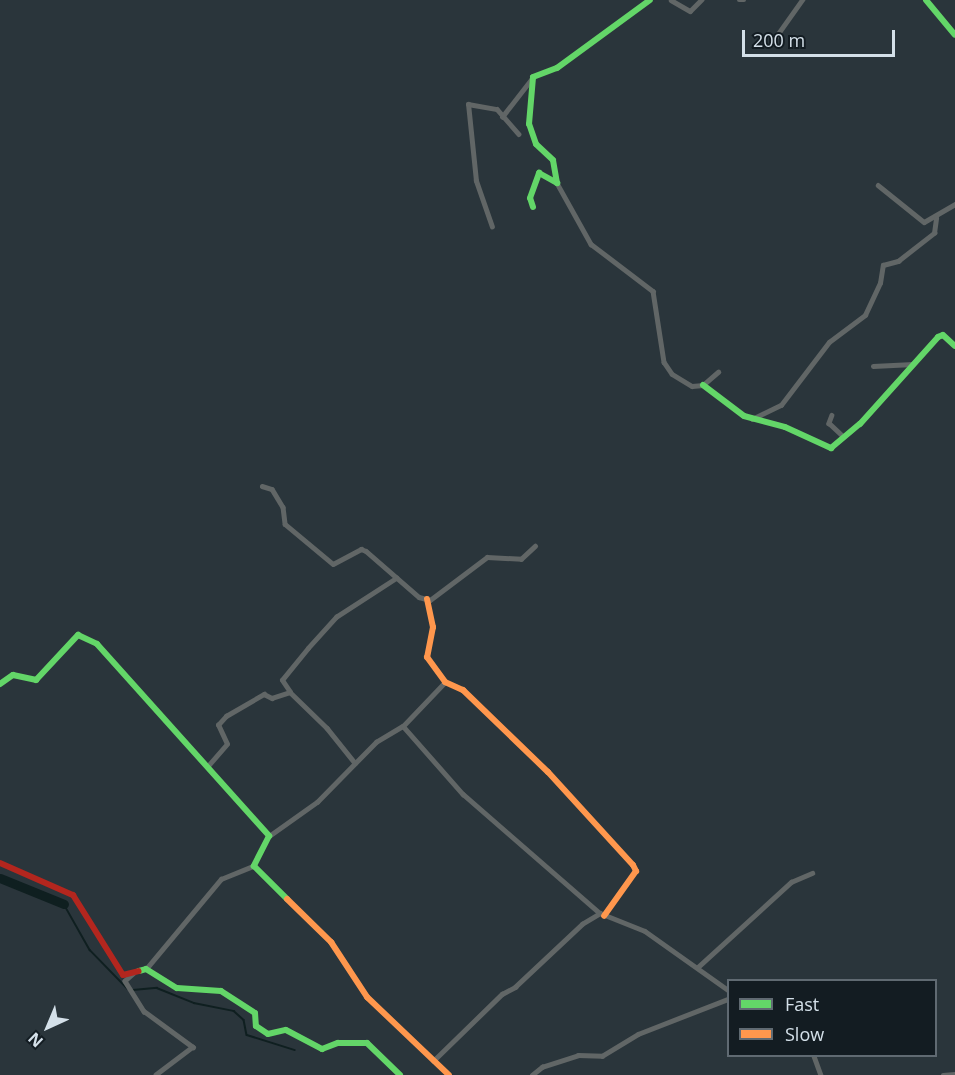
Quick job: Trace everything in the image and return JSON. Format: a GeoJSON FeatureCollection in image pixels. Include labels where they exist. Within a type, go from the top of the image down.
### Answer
{"type":"FeatureCollection","features":[{"type":"Feature","properties":{"kind":"street"},"geometry":{"type":"LineString","coordinates":[[502,117],[533,77],[557,68],[581,47],[650,0]]}},
{"type":"Feature","properties":{"kind":"street"},"geometry":{"type":"LineString","coordinates":[[671,0],[690,11],[701,0]]}},
{"type":"Feature","properties":{"kind":"street"},"geometry":{"type":"LineString","coordinates":[[739,0],[744,0]]}},
{"type":"Feature","properties":{"kind":"street"},"geometry":{"type":"LineString","coordinates":[[775,38],[802,0]]}},
{"type":"Feature","properties":{"kind":"street"},"geometry":{"type":"LineString","coordinates":[[926,0],[955,35]]}},
{"type":"Feature","properties":{"kind":"street"},"geometry":{"type":"LineString","coordinates":[[533,77],[529,124],[536,144],[553,160],[557,183],[591,244],[653,291],[664,362],[672,374],[692,386],[703,385],[718,372]]}},
{"type":"Feature","properties":{"kind":"street"},"geometry":{"type":"LineString","coordinates":[[492,227],[476,181],[468,104],[490,106],[519,134]]}},
{"type":"Feature","properties":{"kind":"street"},"geometry":{"type":"LineString","coordinates":[[533,207],[531,198],[539,173],[557,183]]}},
{"type":"Feature","properties":{"kind":"street"},"geometry":{"type":"LineString","coordinates":[[878,185],[924,222],[936,218],[955,204]]}},
{"type":"Feature","properties":{"kind":"street"},"geometry":{"type":"LineString","coordinates":[[752,419],[781,405],[830,342],[864,315],[880,283],[883,266],[898,261],[934,233],[936,218]]}},
{"type":"Feature","properties":{"kind":"street"},"geometry":{"type":"LineString","coordinates":[[703,385],[736,412],[752,419],[785,427],[831,448],[938,337],[943,335],[955,346]]}},
{"type":"Feature","properties":{"kind":"street"},"geometry":{"type":"LineString","coordinates":[[873,366],[913,364]]}},
{"type":"Feature","properties":{"kind":"street"},"geometry":{"type":"LineString","coordinates":[[832,415],[828,423],[843,436]]}},
{"type":"Feature","properties":{"kind":"street"},"geometry":{"type":"LineString","coordinates":[[262,486],[272,489],[283,507],[285,524],[333,564],[361,549],[396,578],[427,599],[433,627],[428,657],[445,682],[463,690],[486,717],[548,772],[636,871],[602,915],[582,924],[515,987],[502,994],[433,1061]]}},
{"type":"Feature","properties":{"kind":"street"},"geometry":{"type":"LineString","coordinates":[[427,599],[487,557],[521,559],[535,546]]}},
{"type":"Feature","properties":{"kind":"street"},"geometry":{"type":"LineString","coordinates":[[355,762],[327,728],[290,692],[282,680],[336,617],[396,578]]}},
{"type":"Feature","properties":{"kind":"street"},"geometry":{"type":"LineString","coordinates":[[0,684],[13,675],[36,680],[78,635],[86,636],[269,836]]}},
{"type":"Feature","properties":{"kind":"street"},"geometry":{"type":"LineString","coordinates":[[0,863],[73,895],[123,975],[146,969],[221,879],[254,866],[269,836],[303,808],[316,802],[376,742],[403,726],[445,682]]}},
{"type":"Feature","properties":{"kind":"street"},"geometry":{"type":"LineString","coordinates":[[207,767],[227,744],[218,725],[226,716],[264,694],[272,698],[290,692]]}},
{"type":"Feature","properties":{"kind":"street"},"geometry":{"type":"LineString","coordinates":[[403,726],[463,794],[602,915],[645,931],[727,989]]}},
{"type":"Feature","properties":{"kind":"street"},"geometry":{"type":"LineString","coordinates":[[254,866],[331,942],[367,997],[448,1075]]}},
{"type":"Feature","properties":{"kind":"street"},"geometry":{"type":"LineString","coordinates":[[698,967],[791,882],[812,873]]}},
{"type":"Feature","properties":{"kind":"street"},"geometry":{"type":"LineString","coordinates":[[146,969],[177,988],[221,991],[255,1012],[256,1026],[268,1034],[286,1030],[322,1049],[338,1043],[367,1043],[400,1075]]}},
{"type":"Feature","properties":{"kind":"street"},"geometry":{"type":"LineString","coordinates":[[135,972],[125,981],[144,1011],[193,1047],[156,1075]]}},
{"type":"Feature","properties":{"kind":"street"},"geometry":{"type":"LineString","coordinates":[[532,1075],[542,1067],[578,1055],[602,1056],[638,1034],[727,1000]]}},
{"type":"Feature","properties":{"kind":"street"},"geometry":{"type":"LineString","coordinates":[[814,1057],[821,1075]]}},
{"type":"Feature","properties":{"kind":"street"},"geometry":{"type":"LineString","coordinates":[[943,1075],[955,1074]]}},
{"type":"Feature","properties":{"kind":"waterway"},"geometry":{"type":"LineString","coordinates":[[0,878],[64,904]]}},
{"type":"Feature","properties":{"kind":"waterway"},"geometry":{"type":"LineString","coordinates":[[64,904],[90,950],[128,989]]}},
{"type":"Feature","properties":{"kind":"waterway"},"geometry":{"type":"LineString","coordinates":[[133,990],[157,988],[194,1003],[234,1011],[244,1020],[247,1035],[295,1050]]}},
{"type":"Feature","properties":{"kind":"traffic: fast"},"geometry":{"type":"LineString","coordinates":[[533,207],[530,198],[539,173],[557,183],[553,160],[536,144],[529,124],[533,77],[557,68],[650,0]]}},
{"type":"Feature","properties":{"kind":"traffic: fast"},"geometry":{"type":"LineString","coordinates":[[926,0],[955,35]]}},
{"type":"Feature","properties":{"kind":"traffic: fast"},"geometry":{"type":"LineString","coordinates":[[703,385],[744,416],[785,427],[831,448],[860,424],[938,337],[943,335],[955,346]]}},
{"type":"Feature","properties":{"kind":"traffic: fast"},"geometry":{"type":"LineString","coordinates":[[0,684],[13,675],[36,680],[78,635],[97,644],[269,836],[254,866],[287,899]]}},
{"type":"Feature","properties":{"kind":"traffic: fast"},"geometry":{"type":"LineString","coordinates":[[139,971],[146,969],[177,988],[221,991],[255,1013],[256,1026],[268,1034],[286,1030],[322,1049],[338,1043],[367,1043],[400,1075]]}},
{"type":"Feature","properties":{"kind":"traffic: slow"},"geometry":{"type":"LineString","coordinates":[[427,599],[433,627],[427,657],[445,682],[463,690],[548,772],[633,865],[636,871],[604,916]]}},
{"type":"Feature","properties":{"kind":"traffic: slow"},"geometry":{"type":"LineString","coordinates":[[287,899],[331,942],[367,997],[449,1075]]}},
{"type":"Feature","properties":{"kind":"traffic: jam"},"geometry":{"type":"LineString","coordinates":[[0,863],[73,895],[123,975],[139,971]]}}]}
